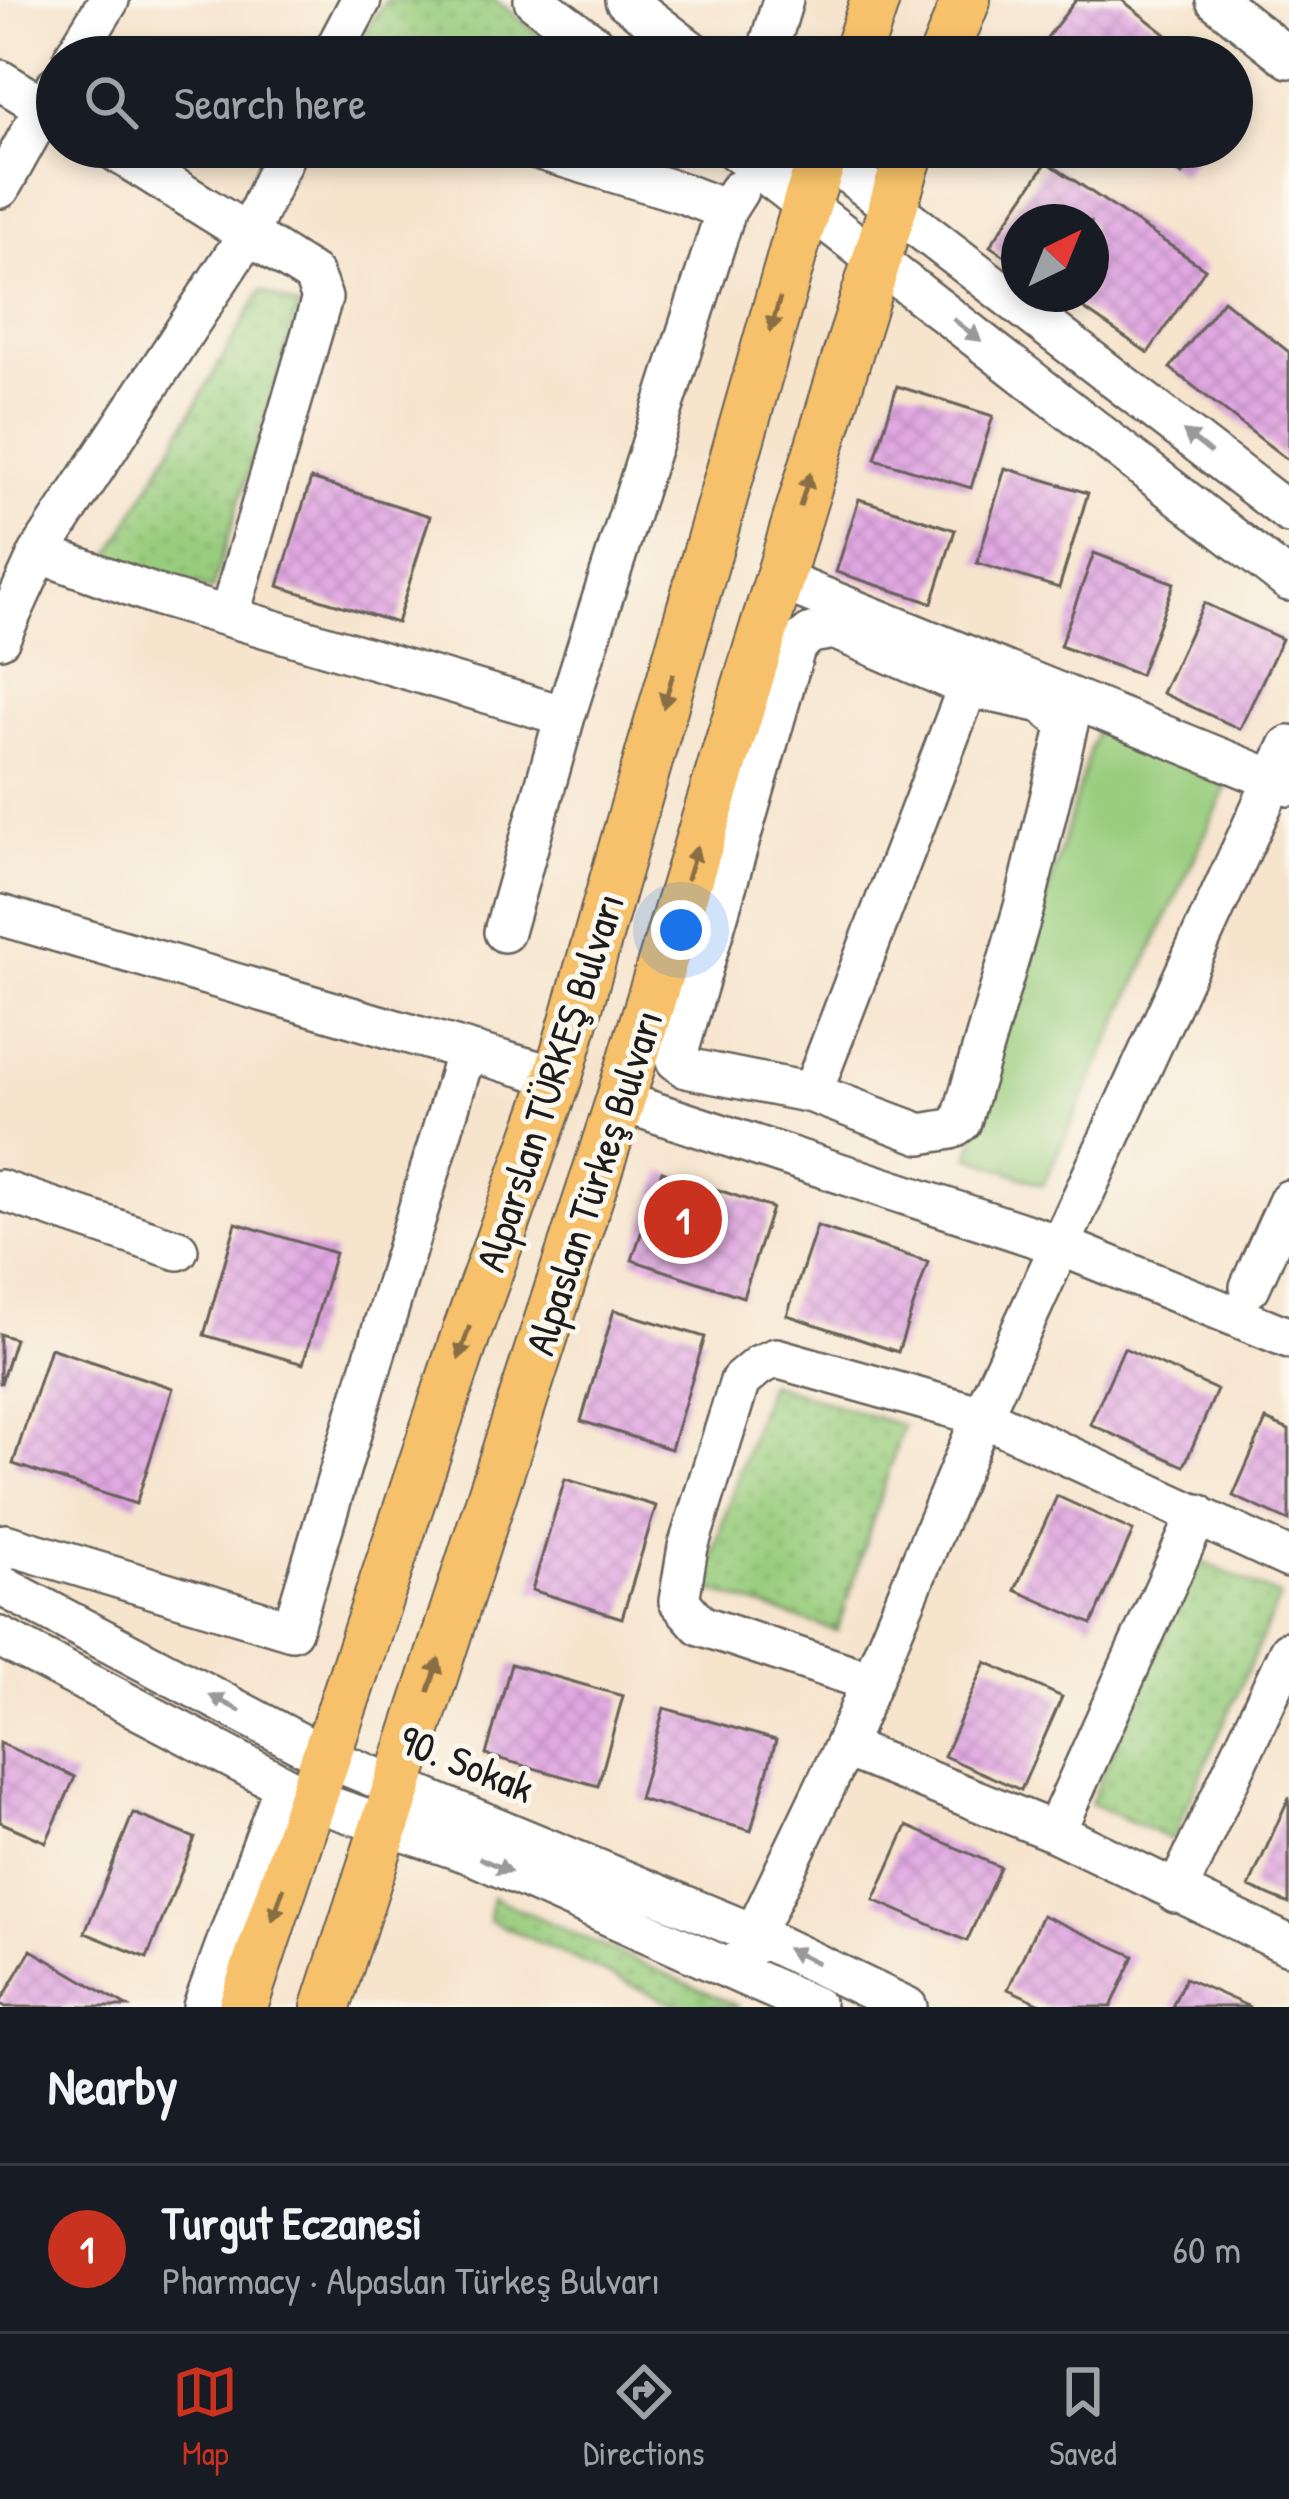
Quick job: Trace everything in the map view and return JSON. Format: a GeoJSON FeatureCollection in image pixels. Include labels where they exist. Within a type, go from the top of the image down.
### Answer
{"type":"FeatureCollection","features":[{"type":"Feature","properties":{"kind":"main road"},"geometry":{"type":"LineString","coordinates":[[863,36],[874,0]]}},
{"type":"Feature","properties":{"kind":"main road"},"geometry":{"type":"LineString","coordinates":[[951,36],[966,0]]}},
{"type":"Feature","properties":{"kind":"main road","name":"Alparslan TÜRKEŞ Bulvarı"},"geometry":{"type":"LineString","coordinates":[[242,2007],[309,1781],[557,1077],[816,168]]}},
{"type":"Feature","properties":{"kind":"main road","name":"Alpaslan Türkeş Bulvarı"},"geometry":{"type":"LineString","coordinates":[[326,2007],[620,1102],[904,168]]}},
{"type":"Feature","properties":{"kind":"street"},"geometry":{"type":"LineString","coordinates":[[87,36],[110,0]]}},
{"type":"Feature","properties":{"kind":"street"},"geometry":{"type":"LineString","coordinates":[[342,36],[361,0]]}},
{"type":"Feature","properties":{"kind":"street"},"geometry":{"type":"LineString","coordinates":[[534,0],[583,36]]}},
{"type":"Feature","properties":{"kind":"street"},"geometry":{"type":"LineString","coordinates":[[625,0],[672,36]]}},
{"type":"Feature","properties":{"kind":"street"},"geometry":{"type":"LineString","coordinates":[[773,36],[783,0]]}},
{"type":"Feature","properties":{"kind":"street"},"geometry":{"type":"LineString","coordinates":[[1216,0],[1289,58]]}},
{"type":"Feature","properties":{"kind":"street"},"geometry":{"type":"LineString","coordinates":[[0,80],[36,95]]}},
{"type":"Feature","properties":{"kind":"street"},"geometry":{"type":"LineString","coordinates":[[0,188],[36,130]]}},
{"type":"Feature","properties":{"kind":"street"},"geometry":{"type":"LineString","coordinates":[[144,168],[313,275],[322,298],[229,616]]}},
{"type":"Feature","properties":{"kind":"street"},"geometry":{"type":"LineString","coordinates":[[0,638],[39,553],[249,233],[278,168]]}},
{"type":"Feature","properties":{"kind":"street"},"geometry":{"type":"LineString","coordinates":[[599,168],[726,211]]}},
{"type":"Feature","properties":{"kind":"street"},"geometry":{"type":"LineString","coordinates":[[504,932],[565,716],[739,168]]}},
{"type":"Feature","properties":{"kind":"street"},"geometry":{"type":"LineString","coordinates":[[759,168],[1289,581]]}},
{"type":"Feature","properties":{"kind":"street"},"geometry":{"type":"LineString","coordinates":[[846,168],[1289,513]]}},
{"type":"Feature","properties":{"kind":"street"},"geometry":{"type":"LineString","coordinates":[[39,553],[162,598],[565,716]]}},
{"type":"Feature","properties":{"kind":"street"},"geometry":{"type":"LineString","coordinates":[[736,1972],[844,1747],[1059,1245],[1284,770],[973,673],[834,629],[812,633],[796,645],[676,1060],[686,1068],[812,1093],[921,1134],[951,1129],[961,1121],[1024,907],[1068,724],[1042,703],[973,673],[778,578]]}},
{"type":"Feature","properties":{"kind":"street"},"geometry":{"type":"LineString","coordinates":[[812,1093],[973,673]]}},
{"type":"Feature","properties":{"kind":"street"},"geometry":{"type":"LineString","coordinates":[[0,915],[557,1077]]}},
{"type":"Feature","properties":{"kind":"street"},"geometry":{"type":"LineString","coordinates":[[0,1554],[5,1544],[292,1630],[466,1051]]}},
{"type":"Feature","properties":{"kind":"street"},"geometry":{"type":"LineString","coordinates":[[620,1102],[1059,1245],[1289,1338]]}},
{"type":"Feature","properties":{"kind":"street"},"geometry":{"type":"LineString","coordinates":[[0,1190],[178,1250]]}},
{"type":"Feature","properties":{"kind":"street"},"geometry":{"type":"LineString","coordinates":[[1250,1287],[1289,1200]]}},
{"type":"Feature","properties":{"kind":"street"},"geometry":{"type":"LineString","coordinates":[[869,1681],[700,1625],[679,1601],[688,1546],[740,1381],[758,1365],[776,1358],[982,1416],[1289,1558]]}},
{"type":"Feature","properties":{"kind":"street"},"geometry":{"type":"LineString","coordinates":[[1055,1832],[1198,1514]]}},
{"type":"Feature","properties":{"kind":"street","name":"90. Sokak"},"geometry":{"type":"LineString","coordinates":[[0,1585],[309,1781]]}},
{"type":"Feature","properties":{"kind":"street","name":"90. Sokak"},"geometry":{"type":"LineString","coordinates":[[0,1637],[309,1781],[754,1934],[907,2007]]}},
{"type":"Feature","properties":{"kind":"street"},"geometry":{"type":"LineString","coordinates":[[1176,1893],[1289,1651]]}},
{"type":"Feature","properties":{"kind":"street"},"geometry":{"type":"LineString","coordinates":[[844,1747],[1055,1832],[1289,1945]]}},
{"type":"Feature","properties":{"kind":"street"},"geometry":{"type":"LineString","coordinates":[[203,2007],[309,1781]]}},
{"type":"Feature","properties":{"kind":"street","name":"90. Sokak"},"geometry":{"type":"LineString","coordinates":[[391,1806],[471,1854],[815,2007]]}},
{"type":"Feature","properties":{"kind":"green space"},"geometry":{"type":"Polygon","coordinates":[[[386,0],[495,0],[542,36],[362,36],[386,0]]]}},
{"type":"Feature","properties":{"kind":"green space"},"geometry":{"type":"Polygon","coordinates":[[[261,291],[299,307],[212,590],[107,560],[261,291]]]}},
{"type":"Feature","properties":{"kind":"green space"},"geometry":{"type":"Polygon","coordinates":[[[1098,724],[1227,787],[1043,1185],[969,1156],[1098,724]]]}},
{"type":"Feature","properties":{"kind":"green space"},"geometry":{"type":"Polygon","coordinates":[[[768,1383],[903,1426],[837,1631],[702,1587],[768,1383]]]}},
{"type":"Feature","properties":{"kind":"green space"},"geometry":{"type":"Polygon","coordinates":[[[1198,1560],[1280,1597],[1172,1840],[1090,1803],[1198,1560]]]}},
{"type":"Feature","properties":{"kind":"green space"},"geometry":{"type":"Polygon","coordinates":[[[492,1897],[740,2007],[681,2007],[489,1920],[492,1897]]]}},
{"type":"Feature","properties":{"kind":"building"},"geometry":{"type":"Polygon","coordinates":[[[1076,0],[1122,0],[1168,36],[1048,36],[1076,0]]]}},
{"type":"Feature","properties":{"kind":"building"},"geometry":{"type":"Polygon","coordinates":[[[1043,168],[1056,168],[1205,269],[1148,353],[1088,312],[1109,312],[1109,204],[1018,204],[1043,168]]]}},
{"type":"Feature","properties":{"kind":"building"},"geometry":{"type":"Polygon","coordinates":[[[1001,230],[1001,253],[990,246],[1001,230]]]}},
{"type":"Feature","properties":{"kind":"building"},"geometry":{"type":"Polygon","coordinates":[[[1223,300],[1289,352],[1289,461],[1170,368],[1223,300]]]}},
{"type":"Feature","properties":{"kind":"building"},"geometry":{"type":"Polygon","coordinates":[[[897,386],[993,416],[971,488],[875,459],[897,386]]]}},
{"type":"Feature","properties":{"kind":"building"},"geometry":{"type":"Polygon","coordinates":[[[1005,468],[1088,493],[1059,588],[977,563],[1005,468]]]}},
{"type":"Feature","properties":{"kind":"building"},"geometry":{"type":"Polygon","coordinates":[[[311,479],[430,516],[397,623],[278,586],[311,479]]]}},
{"type":"Feature","properties":{"kind":"building"},"geometry":{"type":"Polygon","coordinates":[[[859,499],[955,530],[932,603],[836,572],[859,499]]]}},
{"type":"Feature","properties":{"kind":"building"},"geometry":{"type":"Polygon","coordinates":[[[1094,553],[1174,583],[1140,675],[1060,646],[1094,553]]]}},
{"type":"Feature","properties":{"kind":"building"},"geometry":{"type":"Polygon","coordinates":[[[1204,603],[1282,639],[1240,729],[1162,693],[1204,603]]]}},
{"type":"Feature","properties":{"kind":"building"},"geometry":{"type":"Polygon","coordinates":[[[662,1171],[772,1208],[743,1297],[632,1260],[662,1171]]]}},
{"type":"Feature","properties":{"kind":"building"},"geometry":{"type":"Polygon","coordinates":[[[236,1223],[335,1253],[303,1364],[204,1335],[236,1223]]]}},
{"type":"Feature","properties":{"kind":"building"},"geometry":{"type":"Polygon","coordinates":[[[817,1226],[928,1262],[898,1352],[787,1315],[817,1226]]]}},
{"type":"Feature","properties":{"kind":"building"},"geometry":{"type":"Polygon","coordinates":[[[614,1310],[705,1337],[671,1449],[581,1421],[614,1310]]]}},
{"type":"Feature","properties":{"kind":"building"},"geometry":{"type":"Polygon","coordinates":[[[0,1334],[15,1339],[1,1383],[0,1383],[0,1334]]]}},
{"type":"Feature","properties":{"kind":"building"},"geometry":{"type":"Polygon","coordinates":[[[50,1348],[173,1388],[136,1504],[13,1464],[50,1348]]]}},
{"type":"Feature","properties":{"kind":"building"},"geometry":{"type":"Polygon","coordinates":[[[1124,1348],[1217,1390],[1184,1466],[1090,1424],[1124,1348]]]}},
{"type":"Feature","properties":{"kind":"building"},"geometry":{"type":"Polygon","coordinates":[[[1266,1420],[1289,1430],[1289,1521],[1233,1496],[1266,1420]]]}},
{"type":"Feature","properties":{"kind":"building"},"geometry":{"type":"Polygon","coordinates":[[[565,1479],[656,1506],[622,1618],[532,1590],[565,1479]]]}},
{"type":"Feature","properties":{"kind":"building"},"geometry":{"type":"Polygon","coordinates":[[[1057,1496],[1133,1531],[1092,1624],[1015,1590],[1057,1496]]]}},
{"type":"Feature","properties":{"kind":"building"},"geometry":{"type":"Polygon","coordinates":[[[986,1662],[1062,1697],[1021,1790],[944,1756],[986,1662]]]}},
{"type":"Feature","properties":{"kind":"building"},"geometry":{"type":"Polygon","coordinates":[[[511,1664],[623,1696],[598,1786],[486,1755],[511,1664]]]}},
{"type":"Feature","properties":{"kind":"building"},"geometry":{"type":"Polygon","coordinates":[[[664,1708],[776,1740],[751,1831],[639,1799],[664,1708]]]}},
{"type":"Feature","properties":{"kind":"building"},"geometry":{"type":"Polygon","coordinates":[[[0,1743],[75,1777],[46,1842],[0,1822],[0,1743]]]}},
{"type":"Feature","properties":{"kind":"building"},"geometry":{"type":"Polygon","coordinates":[[[1289,1797],[1289,1904],[1249,1887],[1289,1797]]]}},
{"type":"Feature","properties":{"kind":"building"},"geometry":{"type":"Polygon","coordinates":[[[133,1813],[195,1838],[147,1958],[85,1933],[133,1813]]]}},
{"type":"Feature","properties":{"kind":"building"},"geometry":{"type":"Polygon","coordinates":[[[907,1826],[1000,1867],[967,1941],[874,1900],[907,1826]]]}},
{"type":"Feature","properties":{"kind":"building"},"geometry":{"type":"Polygon","coordinates":[[[1042,1915],[1134,1956],[1111,2007],[1048,2007],[1008,1989],[1042,1915]]]}},
{"type":"Feature","properties":{"kind":"building"},"geometry":{"type":"Polygon","coordinates":[[[31,1950],[128,2007],[5,2007],[0,2003],[31,1950]]]}},
{"type":"Feature","properties":{"kind":"building"},"geometry":{"type":"Polygon","coordinates":[[[1185,1978],[1250,2007],[1172,2007],[1185,1978]]]}},
{"type":"Feature","properties":{"kind":"place","name":"Turgut Eczanesi"},"geometry":{"type":"Point","coordinates":[683,1219]}}]}
